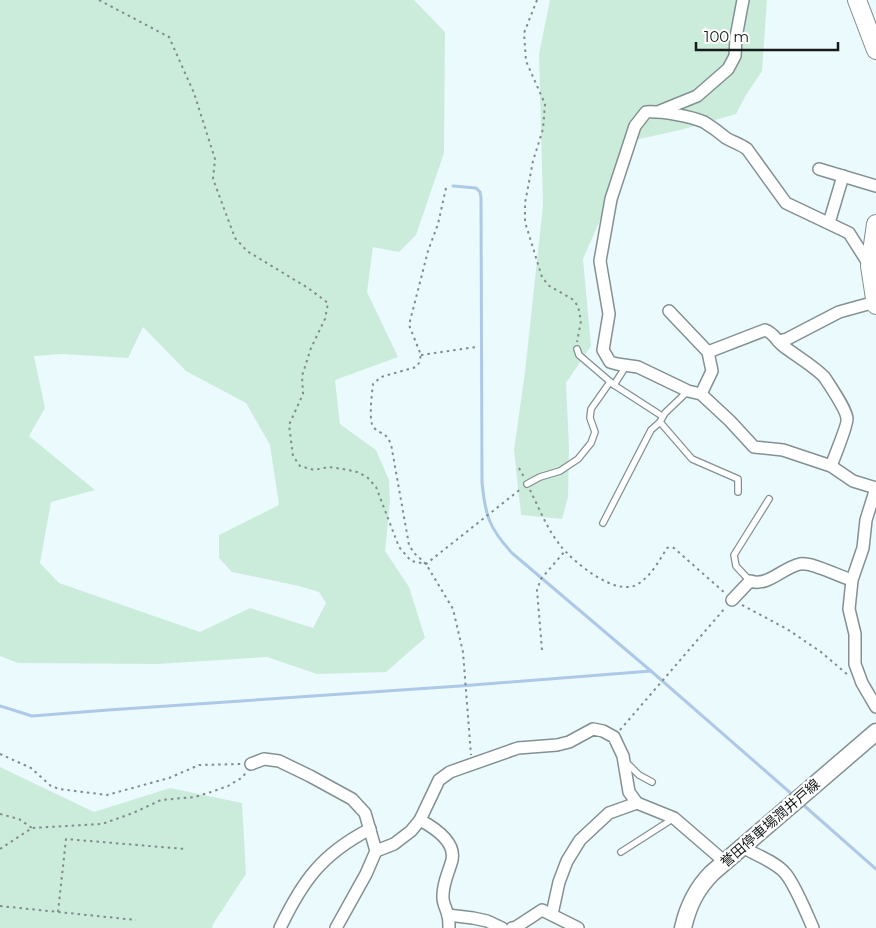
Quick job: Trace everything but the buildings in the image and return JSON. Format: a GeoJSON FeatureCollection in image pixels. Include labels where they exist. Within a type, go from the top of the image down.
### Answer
{"type":"FeatureCollection","features":[{"type":"Feature","properties":{"kind":"main road"},"geometry":{"type":"LineString","coordinates":[[857,0],[876,50]]}},
{"type":"Feature","properties":{"kind":"main road"},"geometry":{"type":"LineString","coordinates":[[876,224],[870,266],[876,303]]}},
{"type":"Feature","properties":{"kind":"main road","name":"誉田停車場潤井戸線"},"geometry":{"type":"LineString","coordinates":[[683,928],[687,909],[698,889],[712,873],[876,732]]}},
{"type":"Feature","properties":{"kind":"street"},"geometry":{"type":"LineString","coordinates":[[660,111],[697,96],[728,69],[735,56],[736,37],[743,0]]}},
{"type":"Feature","properties":{"kind":"street"},"geometry":{"type":"LineString","coordinates":[[870,266],[849,233],[786,203],[747,149],[728,139],[702,121],[660,111],[646,112],[635,126],[610,198],[600,261],[609,314],[603,350],[610,362],[638,367],[688,391],[700,394],[754,446],[783,450],[831,466],[853,481],[876,488],[866,520],[863,548],[852,580],[850,609],[855,634],[855,664],[862,683],[876,707]]}},
{"type":"Feature","properties":{"kind":"street"},"geometry":{"type":"LineString","coordinates":[[820,169],[876,186]]}},
{"type":"Feature","properties":{"kind":"street"},"geometry":{"type":"LineString","coordinates":[[828,223],[843,176]]}},
{"type":"Feature","properties":{"kind":"street"},"geometry":{"type":"LineString","coordinates":[[778,341],[839,312],[876,303]]}},
{"type":"Feature","properties":{"kind":"street"},"geometry":{"type":"LineString","coordinates":[[670,311],[708,352],[712,371],[700,394]]}},
{"type":"Feature","properties":{"kind":"street"},"geometry":{"type":"LineString","coordinates":[[708,352],[765,330],[770,331],[778,341],[824,377],[847,416],[847,424],[831,466]]}},
{"type":"Feature","properties":{"kind":"street"},"geometry":{"type":"LineString","coordinates":[[732,600],[750,581],[763,583],[799,564],[807,564],[852,580]]}},
{"type":"Feature","properties":{"kind":"street"},"geometry":{"type":"LineString","coordinates":[[376,851],[394,844],[411,831],[420,820],[439,780],[450,772],[518,748],[550,746],[569,742],[593,729],[603,730],[614,737],[623,756],[629,792],[637,803],[674,818],[725,862]]}},
{"type":"Feature","properties":{"kind":"street"},"geometry":{"type":"LineString","coordinates":[[251,764],[264,759],[279,761],[352,799],[365,813],[376,851],[366,874],[336,928]]}},
{"type":"Feature","properties":{"kind":"street"},"geometry":{"type":"LineString","coordinates":[[552,914],[559,882],[567,860],[580,840],[609,813],[637,803]]}},
{"type":"Feature","properties":{"kind":"street"},"geometry":{"type":"LineString","coordinates":[[420,820],[435,828],[452,850],[443,898],[450,928]]}},
{"type":"Feature","properties":{"kind":"street"},"geometry":{"type":"LineString","coordinates":[[280,928],[301,889],[314,870],[346,841],[370,829]]}},
{"type":"Feature","properties":{"kind":"street"},"geometry":{"type":"LineString","coordinates":[[742,847],[786,873],[813,928]]}},
{"type":"Feature","properties":{"kind":"street"},"geometry":{"type":"LineString","coordinates":[[512,928],[542,910],[578,928]]}},
{"type":"Feature","properties":{"kind":"street"},"geometry":{"type":"LineString","coordinates":[[448,915],[487,921],[502,928]]}},
{"type":"Feature","properties":{"kind":"lane"},"geometry":{"type":"LineString","coordinates":[[577,349],[579,355],[612,383],[661,419],[692,458],[738,480],[738,492]]}},
{"type":"Feature","properties":{"kind":"lane"},"geometry":{"type":"LineString","coordinates":[[527,484],[540,477],[560,471],[578,459],[591,443],[595,432],[590,418],[591,409],[626,366]]}},
{"type":"Feature","properties":{"kind":"lane"},"geometry":{"type":"LineString","coordinates":[[603,523],[650,430],[688,391]]}},
{"type":"Feature","properties":{"kind":"lane"},"geometry":{"type":"LineString","coordinates":[[750,581],[736,566],[734,556],[770,499]]}},
{"type":"Feature","properties":{"kind":"lane"},"geometry":{"type":"LineString","coordinates":[[624,764],[628,764],[640,775],[652,782]]}},
{"type":"Feature","properties":{"kind":"lane"},"geometry":{"type":"LineString","coordinates":[[621,852],[674,818]]}},
{"type":"Feature","properties":{"kind":"path"},"geometry":{"type":"LineString","coordinates":[[99,0],[169,37],[194,93],[215,158],[213,179],[234,238],[247,251],[308,288],[328,303],[325,319],[311,348],[302,376],[304,394],[289,425],[293,456],[300,466],[314,470],[329,467],[343,469],[357,472],[366,477],[376,487],[399,547],[411,561],[426,564],[527,484]]}},
{"type":"Feature","properties":{"kind":"path"},"geometry":{"type":"LineString","coordinates":[[537,0],[524,33],[526,61],[545,104],[543,129],[533,161],[525,203],[525,222],[542,277],[548,285],[572,299],[578,306],[581,320],[577,349]]}},
{"type":"Feature","properties":{"kind":"path"},"geometry":{"type":"LineString","coordinates":[[446,188],[438,224],[428,251],[409,325],[421,355],[420,363],[416,368],[381,377],[373,384],[371,421],[374,428],[386,435],[391,444],[409,545],[414,553],[426,564],[453,609],[463,652],[472,765]]}},
{"type":"Feature","properties":{"kind":"path"},"geometry":{"type":"LineString","coordinates":[[421,355],[476,347]]}},
{"type":"Feature","properties":{"kind":"path"},"geometry":{"type":"LineString","coordinates":[[519,468],[558,543],[565,552],[591,573],[612,584],[624,587],[636,585],[649,575],[667,548],[674,548],[732,600],[788,629],[821,652],[855,681],[862,683]]}},
{"type":"Feature","properties":{"kind":"path"},"geometry":{"type":"LineString","coordinates":[[542,650],[537,590],[541,579],[565,552]]}},
{"type":"Feature","properties":{"kind":"path"},"geometry":{"type":"LineString","coordinates":[[614,737],[732,600]]}},
{"type":"Feature","properties":{"kind":"path"},"geometry":{"type":"LineString","coordinates":[[0,754],[31,768],[59,789],[107,795],[168,778],[199,765],[251,764]]}},
{"type":"Feature","properties":{"kind":"path"},"geometry":{"type":"LineString","coordinates":[[0,849],[32,828],[102,824],[133,813],[160,800],[195,797],[228,786],[243,777],[251,764]]}},
{"type":"Feature","properties":{"kind":"path"},"geometry":{"type":"LineString","coordinates":[[0,814],[19,819],[32,828]]}},
{"type":"Feature","properties":{"kind":"path"},"geometry":{"type":"LineString","coordinates":[[58,912],[66,839],[185,849]]}},
{"type":"Feature","properties":{"kind":"path"},"geometry":{"type":"LineString","coordinates":[[0,906],[136,920]]}},
{"type":"Feature","properties":{"kind":"green space"},"geometry":{"type":"Polygon","coordinates":[[[0,0],[414,0],[445,32],[444,153],[416,235],[399,252],[373,247],[367,292],[398,357],[335,380],[340,424],[376,450],[389,480],[390,500],[385,551],[409,587],[425,638],[386,672],[317,674],[267,657],[157,664],[18,663],[0,656],[0,0]],[[143,327],[128,358],[62,354],[34,356],[45,408],[29,436],[95,490],[51,502],[40,563],[59,583],[200,632],[250,608],[313,628],[326,603],[319,592],[232,572],[219,558],[219,535],[279,505],[270,445],[246,403],[186,371],[143,327]]]}},
{"type":"Feature","properties":{"kind":"green space"},"geometry":{"type":"Polygon","coordinates":[[[550,0],[767,0],[762,71],[736,114],[680,130],[635,140],[583,259],[591,346],[566,383],[569,447],[568,497],[562,519],[521,515],[514,450],[525,372],[543,205],[539,54],[550,0]]]}},
{"type":"Feature","properties":{"kind":"green space"},"geometry":{"type":"Polygon","coordinates":[[[0,767],[94,812],[170,788],[242,803],[246,874],[212,928],[0,928],[0,767]]]}},
{"type":"Feature","properties":{"kind":"waterway"},"geometry":{"type":"LineString","coordinates":[[453,186],[476,188],[480,192],[481,198],[482,482],[489,520],[498,536],[512,553],[651,671]]}},
{"type":"Feature","properties":{"kind":"waterway"},"geometry":{"type":"LineString","coordinates":[[0,706],[32,716],[651,671],[794,796]]}},
{"type":"Feature","properties":{"kind":"waterway"},"geometry":{"type":"LineString","coordinates":[[800,802],[876,869]]}}]}
